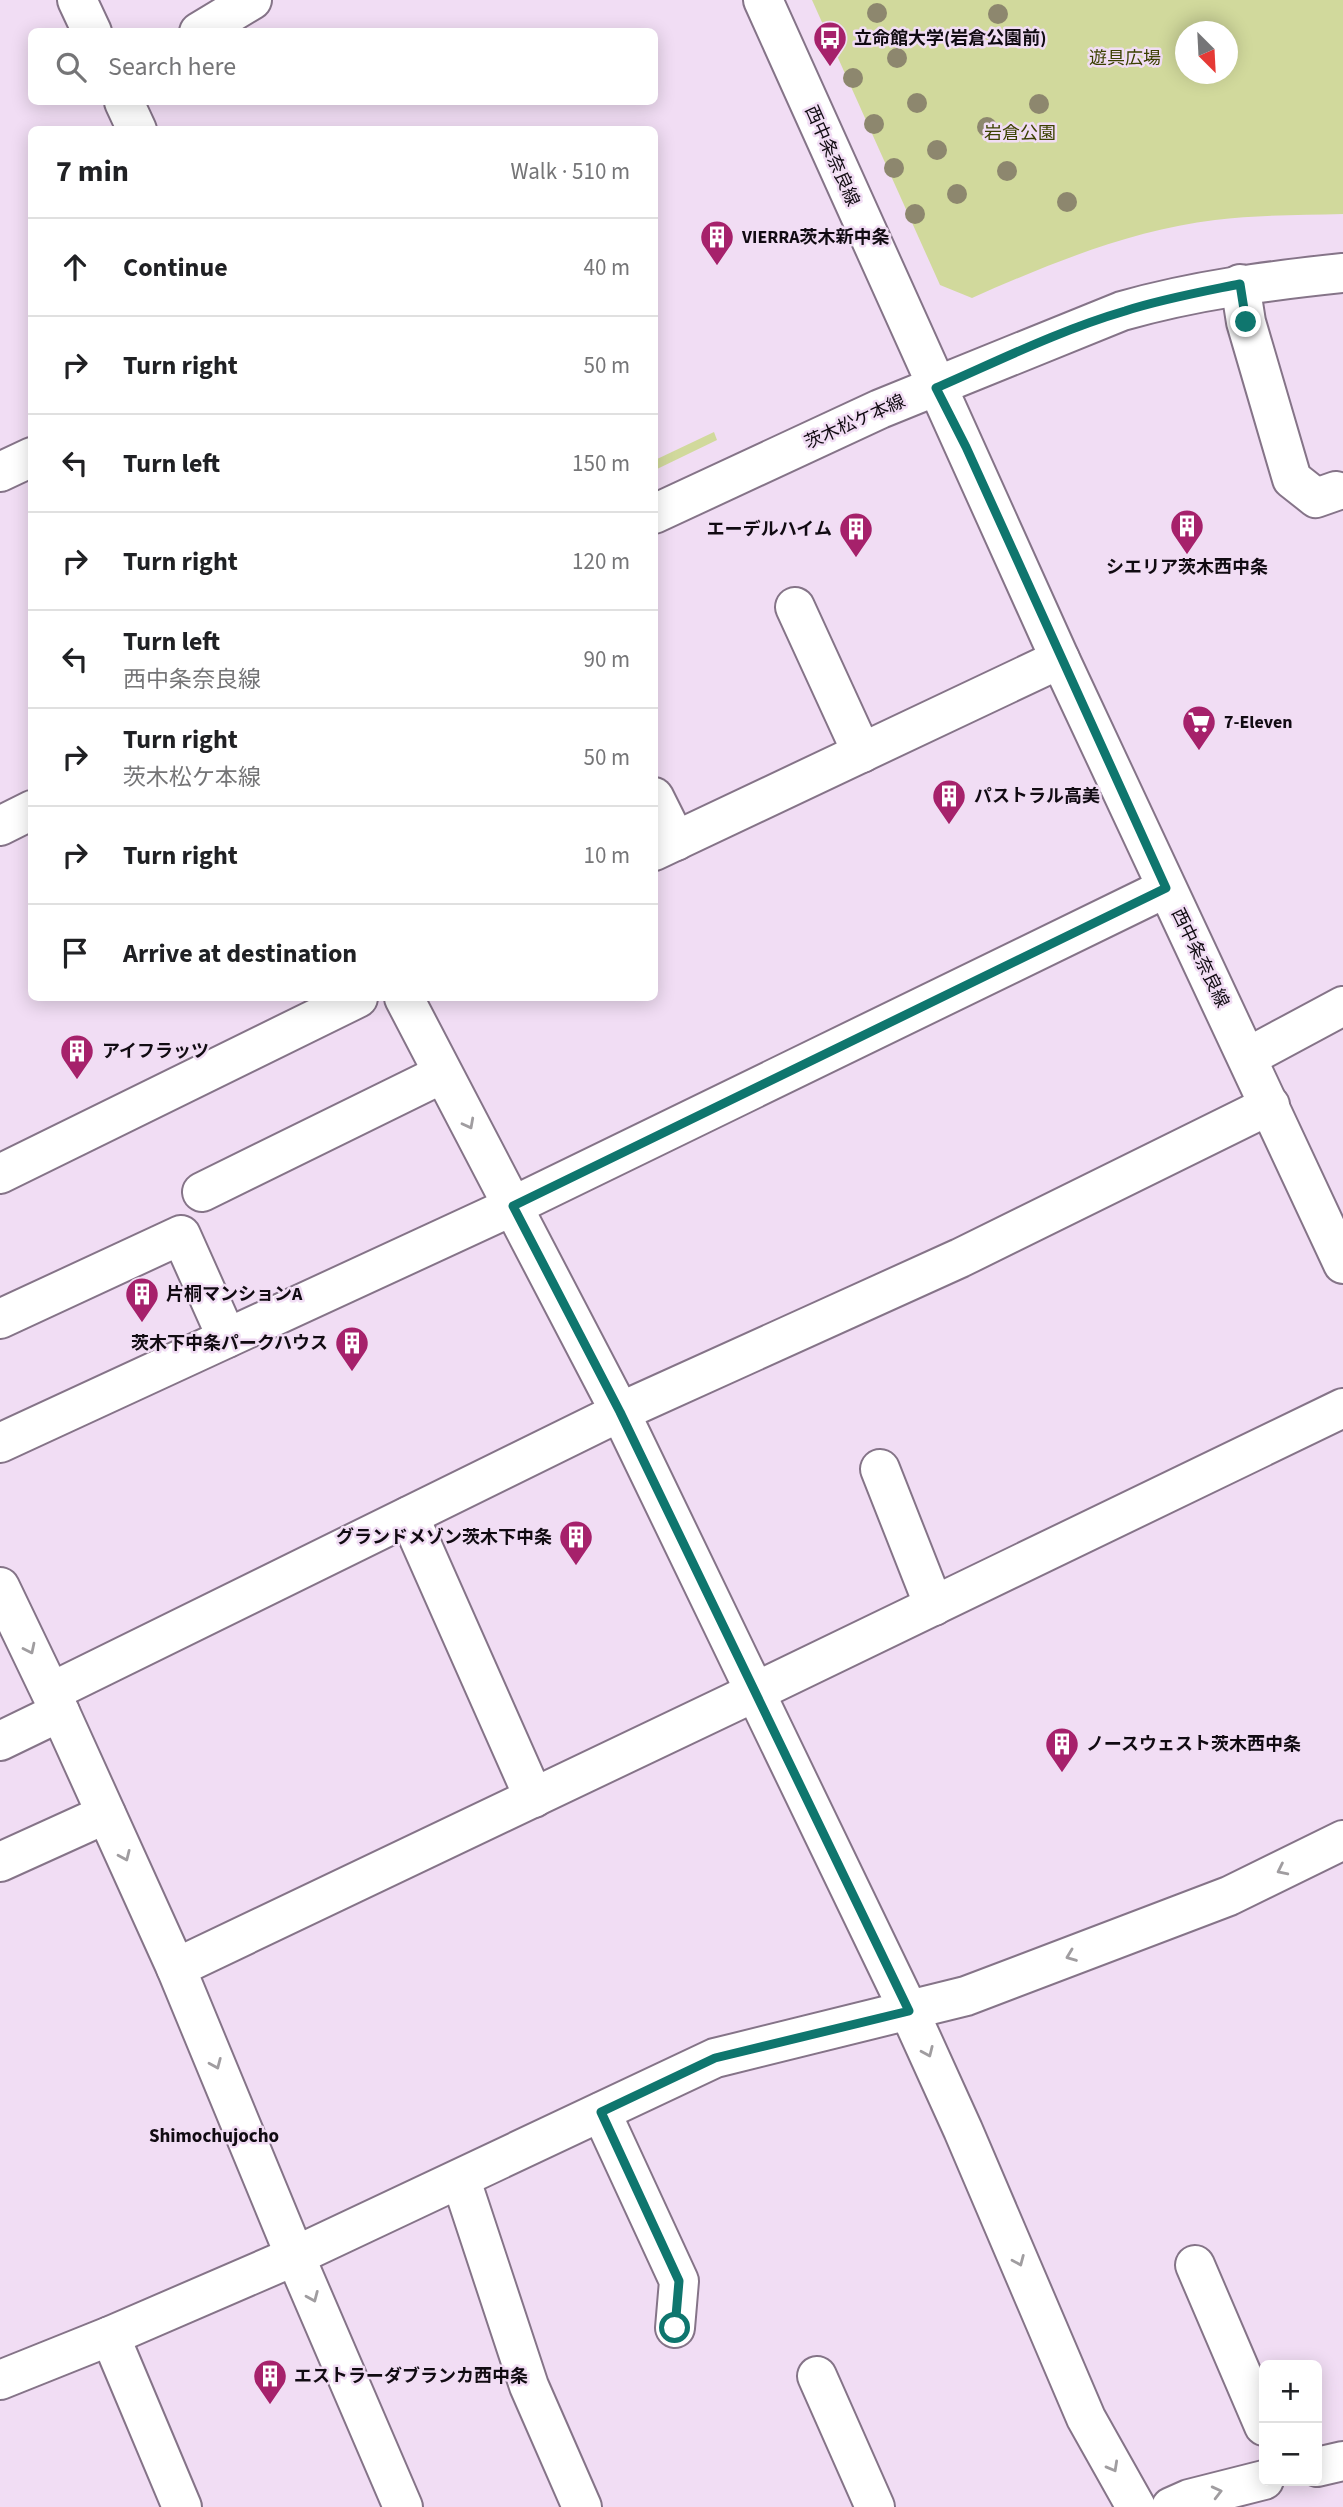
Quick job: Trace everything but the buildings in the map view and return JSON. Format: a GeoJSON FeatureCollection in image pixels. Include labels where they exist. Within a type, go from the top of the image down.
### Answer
{"type":"FeatureCollection","features":[{"type":"Feature","properties":{"kind":"street"},"geometry":{"type":"LineString","coordinates":[[77,0],[90,28]]}},
{"type":"Feature","properties":{"kind":"street"},"geometry":{"type":"LineString","coordinates":[[206,28],[252,0]]}},
{"type":"Feature","properties":{"kind":"street","name":"西中条奈良線"},"geometry":{"type":"LineString","coordinates":[[763,0],[1060,659],[1343,1264]]}},
{"type":"Feature","properties":{"kind":"street"},"geometry":{"type":"LineString","coordinates":[[125,105],[135,126]]}},
{"type":"Feature","properties":{"kind":"street","name":"茨木松ケ本線"},"geometry":{"type":"LineString","coordinates":[[658,512],[880,409],[1122,311],[1240,284],[1343,273]]}},
{"type":"Feature","properties":{"kind":"street"},"geometry":{"type":"LineString","coordinates":[[1240,284],[1246,322],[1292,480],[1316,498],[1336,491]]}},
{"type":"Feature","properties":{"kind":"street"},"geometry":{"type":"LineString","coordinates":[[0,472],[28,459]]}},
{"type":"Feature","properties":{"kind":"street"},"geometry":{"type":"LineString","coordinates":[[795,607],[862,753]]}},
{"type":"Feature","properties":{"kind":"street"},"geometry":{"type":"LineString","coordinates":[[658,815],[665,846],[1060,659]]}},
{"type":"Feature","properties":{"kind":"street"},"geometry":{"type":"LineString","coordinates":[[0,826],[28,812]]}},
{"type":"Feature","properties":{"kind":"street"},"geometry":{"type":"LineString","coordinates":[[0,1443],[513,1206],[1166,888]]}},
{"type":"Feature","properties":{"kind":"street"},"geometry":{"type":"LineString","coordinates":[[0,1174],[352,1001]]}},
{"type":"Feature","properties":{"kind":"street"},"geometry":{"type":"LineString","coordinates":[[406,1001],[620,1412],[909,2011],[1086,2418],[1136,2507]]}},
{"type":"Feature","properties":{"kind":"street"},"geometry":{"type":"LineString","coordinates":[[1248,1057],[1343,1006]]}},
{"type":"Feature","properties":{"kind":"street"},"geometry":{"type":"LineString","coordinates":[[202,1192],[442,1074]]}},
{"type":"Feature","properties":{"kind":"street"},"geometry":{"type":"LineString","coordinates":[[0,1741],[55,1702],[409,1516],[620,1412],[960,1258],[1270,1105]]}},
{"type":"Feature","properties":{"kind":"street"},"geometry":{"type":"LineString","coordinates":[[0,1319],[181,1235],[227,1338]]}},
{"type":"Feature","properties":{"kind":"street"},"geometry":{"type":"LineString","coordinates":[[176,1968],[1343,1408]]}},
{"type":"Feature","properties":{"kind":"street"},"geometry":{"type":"LineString","coordinates":[[880,1469],[934,1606]]}},
{"type":"Feature","properties":{"kind":"street"},"geometry":{"type":"LineString","coordinates":[[409,1516],[534,1798]]}},
{"type":"Feature","properties":{"kind":"street"},"geometry":{"type":"LineString","coordinates":[[0,1587],[176,1968],[295,2256],[403,2507]]}},
{"type":"Feature","properties":{"kind":"street"},"geometry":{"type":"LineString","coordinates":[[0,1862],[106,1814]]}},
{"type":"Feature","properties":{"kind":"street"},"geometry":{"type":"LineString","coordinates":[[2,2375],[110,2336],[295,2256],[715,2058],[966,1996],[1229,1896],[1343,1840]]}},
{"type":"Feature","properties":{"kind":"street"},"geometry":{"type":"LineString","coordinates":[[601,2112],[679,2281],[675,2328]]}},
{"type":"Feature","properties":{"kind":"street"},"geometry":{"type":"LineString","coordinates":[[461,2180],[529,2386],[582,2507]]}},
{"type":"Feature","properties":{"kind":"street"},"geometry":{"type":"LineString","coordinates":[[1195,2265],[1263,2423]]}},
{"type":"Feature","properties":{"kind":"street"},"geometry":{"type":"LineString","coordinates":[[110,2336],[182,2507]]}},
{"type":"Feature","properties":{"kind":"street"},"geometry":{"type":"LineString","coordinates":[[817,2376],[876,2507]]}},
{"type":"Feature","properties":{"kind":"street"},"geometry":{"type":"LineString","coordinates":[[1322,2466],[1343,2461]]}},
{"type":"Feature","properties":{"kind":"street"},"geometry":{"type":"LineString","coordinates":[[1171,2507],[1189,2499],[1259,2481]]}},
{"type":"Feature","properties":{"kind":"green space","name":"岩倉公園"},"geometry":{"type":"Polygon","coordinates":[[[812,0],[1343,0],[1343,214],[1231,218],[1152,232],[1061,261],[972,298],[940,285],[812,0]]]}},
{"type":"Feature","properties":{"kind":"green space"},"geometry":{"type":"Polygon","coordinates":[[[714,432],[717,440],[658,469],[658,459],[714,432]]]}},
{"type":"Feature","properties":{"kind":"place","name":"立命館大学(岩倉公園前)"},"geometry":{"type":"Point","coordinates":[830,68]}},
{"type":"Feature","properties":{"kind":"place","name":"VIERRA茨木新中条"},"geometry":{"type":"Point","coordinates":[717,267]}},
{"type":"Feature","properties":{"kind":"place","name":"シエリア茨木西中条"},"geometry":{"type":"Point","coordinates":[1187,556]}},
{"type":"Feature","properties":{"kind":"place","name":"エーデルハイム"},"geometry":{"type":"Point","coordinates":[856,559]}},
{"type":"Feature","properties":{"kind":"place","name":"7-Eleven"},"geometry":{"type":"Point","coordinates":[1199,752]}},
{"type":"Feature","properties":{"kind":"place","name":"パストラル高美"},"geometry":{"type":"Point","coordinates":[949,826]}},
{"type":"Feature","properties":{"kind":"place","name":"アイフラッツ"},"geometry":{"type":"Point","coordinates":[77,1081]}},
{"type":"Feature","properties":{"kind":"place","name":"片桐マンションA"},"geometry":{"type":"Point","coordinates":[142,1324]}},
{"type":"Feature","properties":{"kind":"place","name":"茨木下中条パークハウス"},"geometry":{"type":"Point","coordinates":[352,1373]}},
{"type":"Feature","properties":{"kind":"place","name":"グランドメゾン茨木下中条"},"geometry":{"type":"Point","coordinates":[576,1567]}},
{"type":"Feature","properties":{"kind":"place","name":"ノースウェスト茨木西中条"},"geometry":{"type":"Point","coordinates":[1062,1774]}},
{"type":"Feature","properties":{"kind":"place","name":"エストラーダブランカ西中条"},"geometry":{"type":"Point","coordinates":[270,2406]}},
{"type":"Feature","properties":{"kind":"district","name":"Shimochujocho"},"geometry":{"type":"Point","coordinates":[214,2136]}},
{"type":"Feature","properties":{"kind":"route"},"geometry":{"type":"LineString","coordinates":[[675,2328],[679,2281],[601,2112],[715,2058],[909,2011],[620,1412],[513,1206],[1166,888],[966,447],[936,388],[1122,311],[1199,292],[1240,284],[1246,322]]}},
{"type":"Feature","properties":{"kind":"park label","name":"遊具広場"},"geometry":{"type":"Point","coordinates":[1125,58]}}]}
